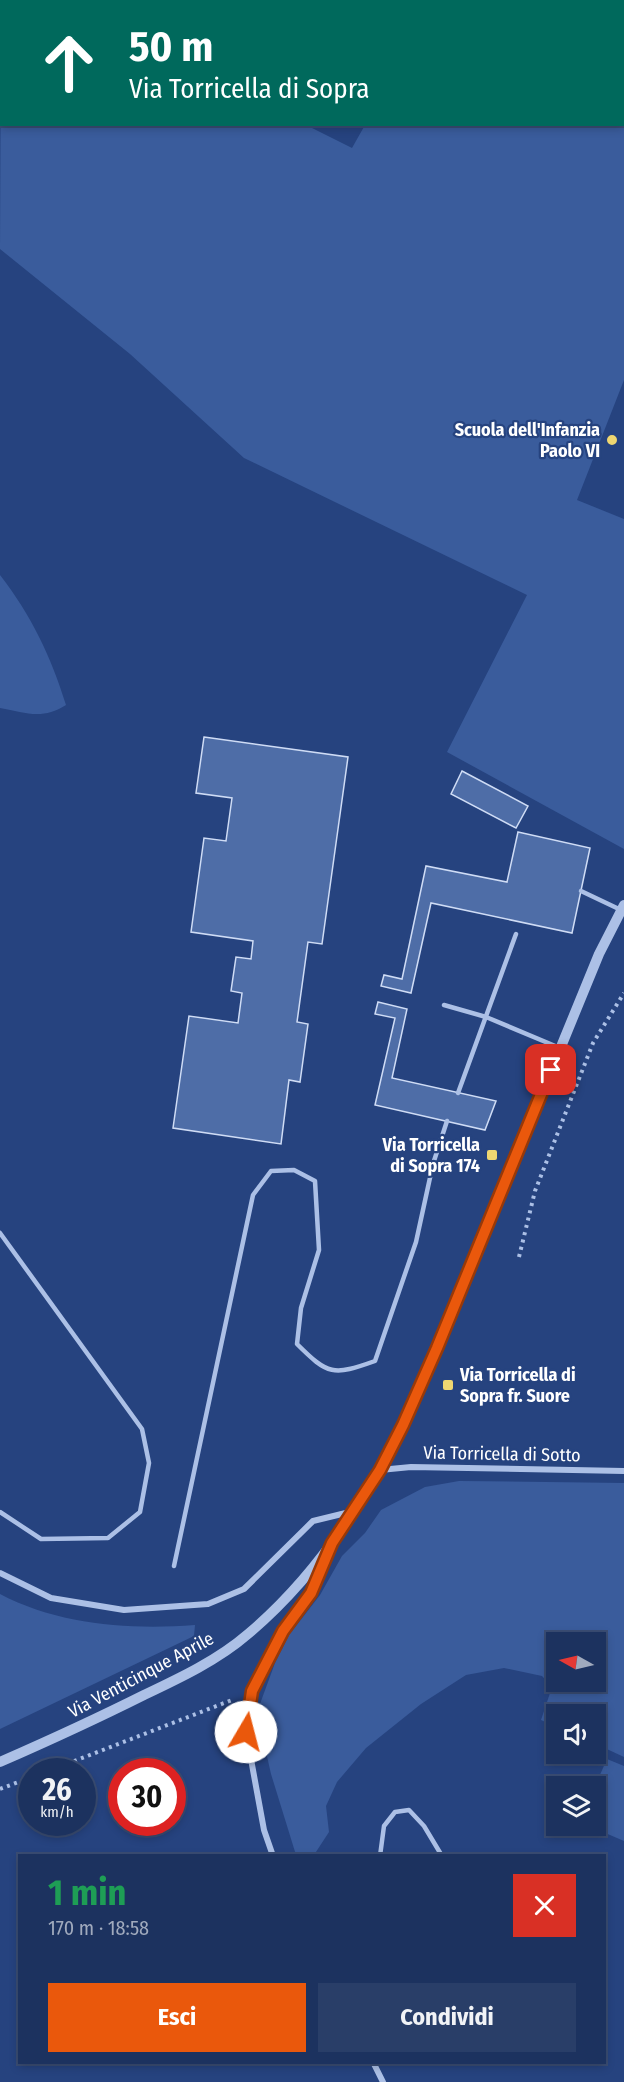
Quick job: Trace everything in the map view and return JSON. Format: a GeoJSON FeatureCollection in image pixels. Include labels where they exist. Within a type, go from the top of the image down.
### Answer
{"type":"FeatureCollection","features":[{"type":"Feature","properties":{"kind":"street","name":"Via Venticinque Aprile"},"geometry":{"type":"LineString","coordinates":[[0,1762],[89,1723],[178,1678],[219,1654],[271,1613],[297,1588],[332,1543],[380,1470],[437,1348],[599,954],[622,908]]}},
{"type":"Feature","properties":{"kind":"street","name":"Via Torricella di Sotto"},"geometry":{"type":"LineString","coordinates":[[380,1470],[411,1467],[624,1471]]}},
{"type":"Feature","properties":{"kind":"street"},"geometry":{"type":"LineString","coordinates":[[0,1573],[51,1598],[124,1610],[208,1604],[244,1590],[314,1521],[354,1511]]}},
{"type":"Feature","properties":{"kind":"street"},"geometry":{"type":"LineString","coordinates":[[272,1854],[264,1830],[246,1732],[252,1691],[283,1631],[311,1593],[332,1543]]}},
{"type":"Feature","properties":{"kind":"street"},"geometry":{"type":"LineString","coordinates":[[374,2064],[382,2082]]}},
{"type":"Feature","properties":{"kind":"lane"},"geometry":{"type":"LineString","coordinates":[[581,891],[622,908]]}},
{"type":"Feature","properties":{"kind":"lane"},"geometry":{"type":"LineString","coordinates":[[458,1093],[516,934]]}},
{"type":"Feature","properties":{"kind":"lane"},"geometry":{"type":"LineString","coordinates":[[444,1005],[486,1017],[560,1048]]}},
{"type":"Feature","properties":{"kind":"lane"},"geometry":{"type":"LineString","coordinates":[[174,1566],[253,1194],[271,1171],[294,1170],[315,1181],[319,1250],[301,1308],[297,1344],[321,1368],[348,1371],[375,1361],[416,1242],[433,1164],[447,1121]]}},
{"type":"Feature","properties":{"kind":"lane"},"geometry":{"type":"LineString","coordinates":[[0,1233],[142,1429],[149,1463],[140,1512],[108,1538],[41,1539],[0,1512]]}},
{"type":"Feature","properties":{"kind":"lane"},"geometry":{"type":"LineString","coordinates":[[380,1854],[384,1826],[395,1812],[409,1809],[424,1826],[441,1854]]}},
{"type":"Feature","properties":{"kind":"path"},"geometry":{"type":"LineString","coordinates":[[519,1257],[535,1191],[593,1043],[624,993]]}},
{"type":"Feature","properties":{"kind":"path"},"geometry":{"type":"LineString","coordinates":[[82,1758],[252,1691]]}},
{"type":"Feature","properties":{"kind":"path"},"geometry":{"type":"LineString","coordinates":[[0,1789],[18,1782]]}},
{"type":"Feature","properties":{"kind":"shaded area"},"geometry":{"type":"Polygon","coordinates":[[[1,126],[308,126],[352,148],[364,126],[624,126],[624,380],[577,500],[624,519],[624,849],[447,752],[527,595],[244,458],[130,354],[0,249],[1,126]]]}},
{"type":"Feature","properties":{"kind":"shaded area"},"geometry":{"type":"Polygon","coordinates":[[[0,575],[31,621],[47,653],[66,705],[58,710],[34,714],[0,708],[0,575]]]}},
{"type":"Feature","properties":{"kind":"shaded area"},"geometry":{"type":"Polygon","coordinates":[[[459,1481],[624,1483],[624,1757],[606,1749],[606,1704],[546,1704],[550,1692],[606,1692],[606,1632],[546,1632],[546,1680],[542,1676],[504,1668],[466,1675],[421,1704],[366,1748],[337,1782],[326,1806],[329,1832],[315,1854],[296,1854],[271,1774],[257,1712],[275,1663],[289,1635],[320,1595],[342,1556],[365,1533],[381,1510],[425,1487],[459,1481]]]}},
{"type":"Feature","properties":{"kind":"shaded area"},"geometry":{"type":"Polygon","coordinates":[[[0,1594],[46,1613],[95,1623],[145,1627],[195,1625],[194,1636],[0,1729],[0,1594]]]}},
{"type":"Feature","properties":{"kind":"shaded area"},"geometry":{"type":"Polygon","coordinates":[[[546,1705],[546,1722],[541,1720],[546,1705]]]}},
{"type":"Feature","properties":{"kind":"shaded area"},"geometry":{"type":"Polygon","coordinates":[[[607,1759],[624,1766],[624,1841],[606,1833],[606,1776],[599,1776],[607,1759]]]}},
{"type":"Feature","properties":{"kind":"building"},"geometry":{"type":"Polygon","coordinates":[[[204,737],[348,757],[322,944],[308,942],[297,1022],[308,1024],[300,1082],[289,1080],[281,1144],[173,1128],[189,1016],[238,1023],[242,993],[231,991],[236,957],[251,959],[253,941],[191,932],[204,838],[226,841],[232,798],[196,793],[204,737]]]}},
{"type":"Feature","properties":{"kind":"building"},"geometry":{"type":"Polygon","coordinates":[[[462,771],[528,806],[516,828],[451,794],[462,771]]]}},
{"type":"Feature","properties":{"kind":"building"},"geometry":{"type":"Polygon","coordinates":[[[518,832],[590,848],[572,933],[431,903],[411,993],[381,986],[384,975],[402,979],[426,866],[507,882],[518,832]]]}},
{"type":"Feature","properties":{"kind":"building"},"geometry":{"type":"Polygon","coordinates":[[[378,1002],[407,1009],[392,1078],[496,1101],[485,1130],[375,1105],[395,1018],[375,1014],[378,1002]]]}},
{"type":"Feature","properties":{"kind":"place","name":"Scuola dell'Infanzia Paolo VI"},"geometry":{"type":"Point","coordinates":[612,440]}},
{"type":"Feature","properties":{"kind":"place","name":"Via Torricella di Sopra 174"},"geometry":{"type":"Point","coordinates":[492,1155]}},
{"type":"Feature","properties":{"kind":"place","name":"Via Torricella di Sopra fr. Suore"},"geometry":{"type":"Point","coordinates":[448,1385]}},
{"type":"Feature","properties":{"kind":"route"},"geometry":{"type":"LineString","coordinates":[[246,1732],[252,1691],[283,1631],[311,1593],[332,1543],[380,1470],[403,1425],[551,1070]]}}]}
